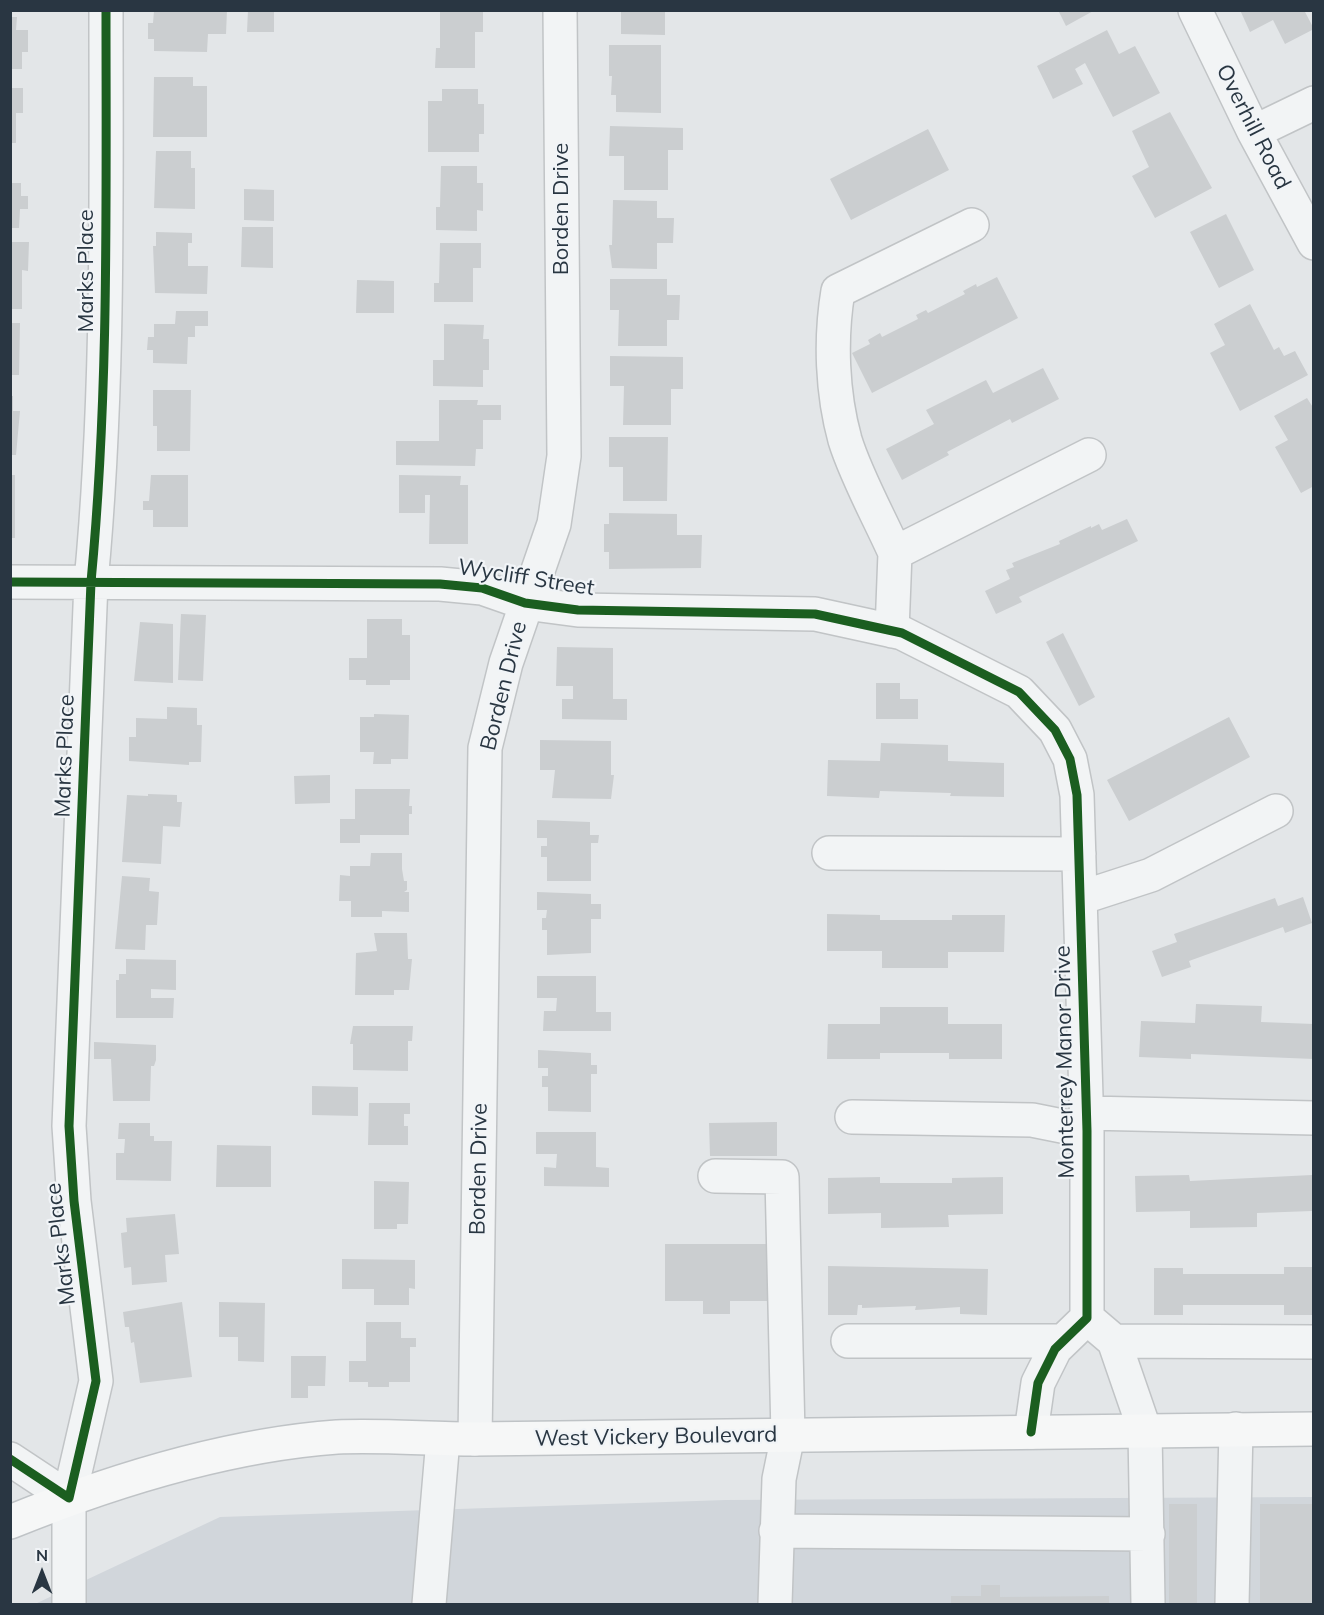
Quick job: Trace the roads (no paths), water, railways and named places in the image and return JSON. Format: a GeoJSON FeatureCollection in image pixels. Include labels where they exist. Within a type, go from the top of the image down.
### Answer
{"type":"FeatureCollection","features":[{"type":"Feature","properties":{"kind":"main road","name":"West Vickery Boulevard"},"geometry":{"type":"LineString","coordinates":[[10,1522],[69,1498],[197,1461],[270,1444],[339,1437],[459,1439],[1314,1429]]}},
{"type":"Feature","properties":{"kind":"street","name":"Marks Place"},"geometry":{"type":"LineString","coordinates":[[69,1605],[69,1498],[96,1381],[74,1202],[69,1126],[91,582],[98,503],[106,335],[106,10]]}},
{"type":"Feature","properties":{"kind":"street","name":"Borden Drive"},"geometry":{"type":"LineString","coordinates":[[429,1605],[459,1439],[485,748],[525,603],[554,524],[564,456],[560,10]]}},
{"type":"Feature","properties":{"kind":"street","name":"Overhill Road"},"geometry":{"type":"LineString","coordinates":[[1195,10],[1254,132],[1314,243]]}},
{"type":"Feature","properties":{"kind":"street"},"geometry":{"type":"LineString","coordinates":[[1254,132],[1314,103]]}},
{"type":"Feature","properties":{"kind":"street"},"geometry":{"type":"LineString","coordinates":[[892,631],[895,554],[846,442],[836,398],[833,320],[838,291],[972,225]]}},
{"type":"Feature","properties":{"kind":"street"},"geometry":{"type":"LineString","coordinates":[[895,554],[1089,455]]}},
{"type":"Feature","properties":{"kind":"street","name":"Wycliff Street"},"geometry":{"type":"LineString","coordinates":[[10,582],[440,584],[482,588],[525,603],[578,610],[815,614],[892,631],[945,653],[1019,692]]}},
{"type":"Feature","properties":{"kind":"street","name":"Monterrey Manor Drive"},"geometry":{"type":"LineString","coordinates":[[1019,692],[1055,730],[1070,759],[1077,795],[1087,1122],[1087,1318]]}},
{"type":"Feature","properties":{"kind":"street"},"geometry":{"type":"LineString","coordinates":[[1080,898],[1151,875],[1276,811]]}},
{"type":"Feature","properties":{"kind":"street"},"geometry":{"type":"LineString","coordinates":[[829,853],[1079,854]]}},
{"type":"Feature","properties":{"kind":"street"},"geometry":{"type":"LineString","coordinates":[[852,1117],[1087,1122],[1314,1118]]}},
{"type":"Feature","properties":{"kind":"street"},"geometry":{"type":"LineString","coordinates":[[715,1176],[782,1177],[788,1436],[779,1479],[775,1605]]}},
{"type":"Feature","properties":{"kind":"street"},"geometry":{"type":"LineString","coordinates":[[1031,1432],[1038,1383],[1055,1349],[1087,1318],[1114,1341],[1145,1431],[1148,1605]]}},
{"type":"Feature","properties":{"kind":"street"},"geometry":{"type":"LineString","coordinates":[[848,1341],[1064,1341]]}},
{"type":"Feature","properties":{"kind":"street"},"geometry":{"type":"LineString","coordinates":[[1114,1341],[1314,1342]]}},
{"type":"Feature","properties":{"kind":"street"},"geometry":{"type":"LineString","coordinates":[[1233,1605],[1236,1429]]}},
{"type":"Feature","properties":{"kind":"street"},"geometry":{"type":"LineString","coordinates":[[10,1459],[69,1498]]}},
{"type":"Feature","properties":{"kind":"street"},"geometry":{"type":"LineString","coordinates":[[776,1531],[1148,1534]]}}]}
